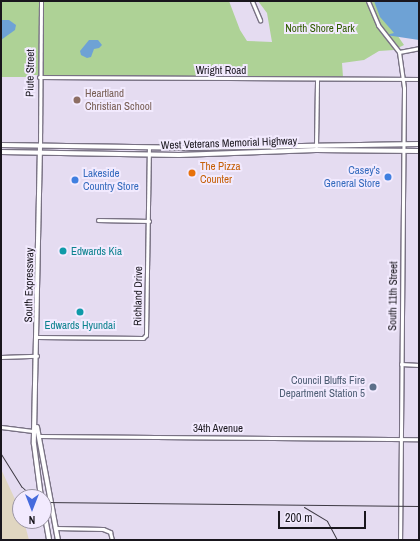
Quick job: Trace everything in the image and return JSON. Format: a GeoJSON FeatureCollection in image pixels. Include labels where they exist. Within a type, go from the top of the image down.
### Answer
{"type":"FeatureCollection","features":[{"type":"Feature","properties":{"kind":"main road","name":"West Veterans Memorial Highway"},"geometry":{"type":"LineString","coordinates":[[1,145],[149,148],[316,144],[419,144]]}},
{"type":"Feature","properties":{"kind":"main road","name":"South Expressway"},"geometry":{"type":"LineString","coordinates":[[40,146],[36,431],[58,540]]}},
{"type":"Feature","properties":{"kind":"main road","name":"West Veterans Memorial Highway"},"geometry":{"type":"LineString","coordinates":[[1,152],[149,154],[316,150],[419,151]]}},
{"type":"Feature","properties":{"kind":"main road","name":"South Expressway"},"geometry":{"type":"LineString","coordinates":[[37,436],[40,489]]}},
{"type":"Feature","properties":{"kind":"main road"},"geometry":{"type":"LineString","coordinates":[[47,529],[49,540]]}},
{"type":"Feature","properties":{"kind":"street","name":"Piute Street"},"geometry":{"type":"LineString","coordinates":[[40,146],[39,77],[41,1]]}},
{"type":"Feature","properties":{"kind":"street"},"geometry":{"type":"LineString","coordinates":[[252,1],[260,20]]}},
{"type":"Feature","properties":{"kind":"street"},"geometry":{"type":"LineString","coordinates":[[368,1],[378,25],[399,52],[419,48]]}},
{"type":"Feature","properties":{"kind":"street","name":"South 11th Street"},"geometry":{"type":"LineString","coordinates":[[399,52],[404,79],[400,540]]}},
{"type":"Feature","properties":{"kind":"street","name":"Wright Road"},"geometry":{"type":"LineString","coordinates":[[39,77],[419,79]]}},
{"type":"Feature","properties":{"kind":"street"},"geometry":{"type":"LineString","coordinates":[[316,150],[317,79]]}},
{"type":"Feature","properties":{"kind":"street","name":"Richland Drive"},"geometry":{"type":"LineString","coordinates":[[37,337],[145,337],[149,221],[149,148]]}},
{"type":"Feature","properties":{"kind":"street"},"geometry":{"type":"LineString","coordinates":[[98,220],[149,221]]}},
{"type":"Feature","properties":{"kind":"street"},"geometry":{"type":"LineString","coordinates":[[1,357],[37,356]]}},
{"type":"Feature","properties":{"kind":"street"},"geometry":{"type":"LineString","coordinates":[[401,364],[419,365]]}},
{"type":"Feature","properties":{"kind":"street"},"geometry":{"type":"LineString","coordinates":[[1,428],[36,431]]}},
{"type":"Feature","properties":{"kind":"street","name":"34th Avenue"},"geometry":{"type":"LineString","coordinates":[[37,436],[419,438]]}},
{"type":"Feature","properties":{"kind":"street"},"geometry":{"type":"LineString","coordinates":[[56,528],[103,529],[110,532],[112,540]]}},
{"type":"Feature","properties":{"kind":"shaded area"},"geometry":{"type":"Polygon","coordinates":[[[1,469],[12,493],[12,529],[26,529],[29,540],[1,540],[1,469]]]}},
{"type":"Feature","properties":{"kind":"green space","name":"North Shore Park"},"geometry":{"type":"Polygon","coordinates":[[[1,1],[229,1],[240,30],[247,41],[272,42],[267,13],[258,1],[374,1],[404,45],[394,50],[379,51],[364,60],[342,63],[343,77],[34,75],[33,77],[1,77],[1,1]]]}},
{"type":"Feature","properties":{"kind":"water"},"geometry":{"type":"Polygon","coordinates":[[[374,1],[419,1],[419,40],[386,35],[394,33],[380,17],[374,1]]]}},
{"type":"Feature","properties":{"kind":"water"},"geometry":{"type":"Polygon","coordinates":[[[1,20],[9,20],[16,25],[15,30],[1,40],[1,20]]]}},
{"type":"Feature","properties":{"kind":"water"},"geometry":{"type":"Polygon","coordinates":[[[89,40],[98,40],[102,45],[99,48],[94,49],[91,57],[87,58],[81,55],[80,51],[89,40]]]}},
{"type":"Feature","properties":{"kind":"railway"},"geometry":{"type":"LineString","coordinates":[[1,454],[24,489]]}},
{"type":"Feature","properties":{"kind":"railway"},"geometry":{"type":"LineString","coordinates":[[52,502],[419,506]]}},
{"type":"Feature","properties":{"kind":"railway"},"geometry":{"type":"LineString","coordinates":[[304,507],[327,521],[337,540]]}},
{"type":"Feature","properties":{"kind":"place","name":"Heartland Christian School"},"geometry":{"type":"Point","coordinates":[77,100]}},
{"type":"Feature","properties":{"kind":"place","name":"The Pizza Counter"},"geometry":{"type":"Point","coordinates":[192,173]}},
{"type":"Feature","properties":{"kind":"place","name":"Casey's General Store"},"geometry":{"type":"Point","coordinates":[388,177]}},
{"type":"Feature","properties":{"kind":"place","name":"Lakeside Country Store"},"geometry":{"type":"Point","coordinates":[75,180]}},
{"type":"Feature","properties":{"kind":"place","name":"Edwards Kia"},"geometry":{"type":"Point","coordinates":[63,251]}},
{"type":"Feature","properties":{"kind":"place","name":"Edwards Hyundai"},"geometry":{"type":"Point","coordinates":[80,312]}},
{"type":"Feature","properties":{"kind":"place","name":"Council Bluffs Fire Department Station 5"},"geometry":{"type":"Point","coordinates":[373,387]}}]}
